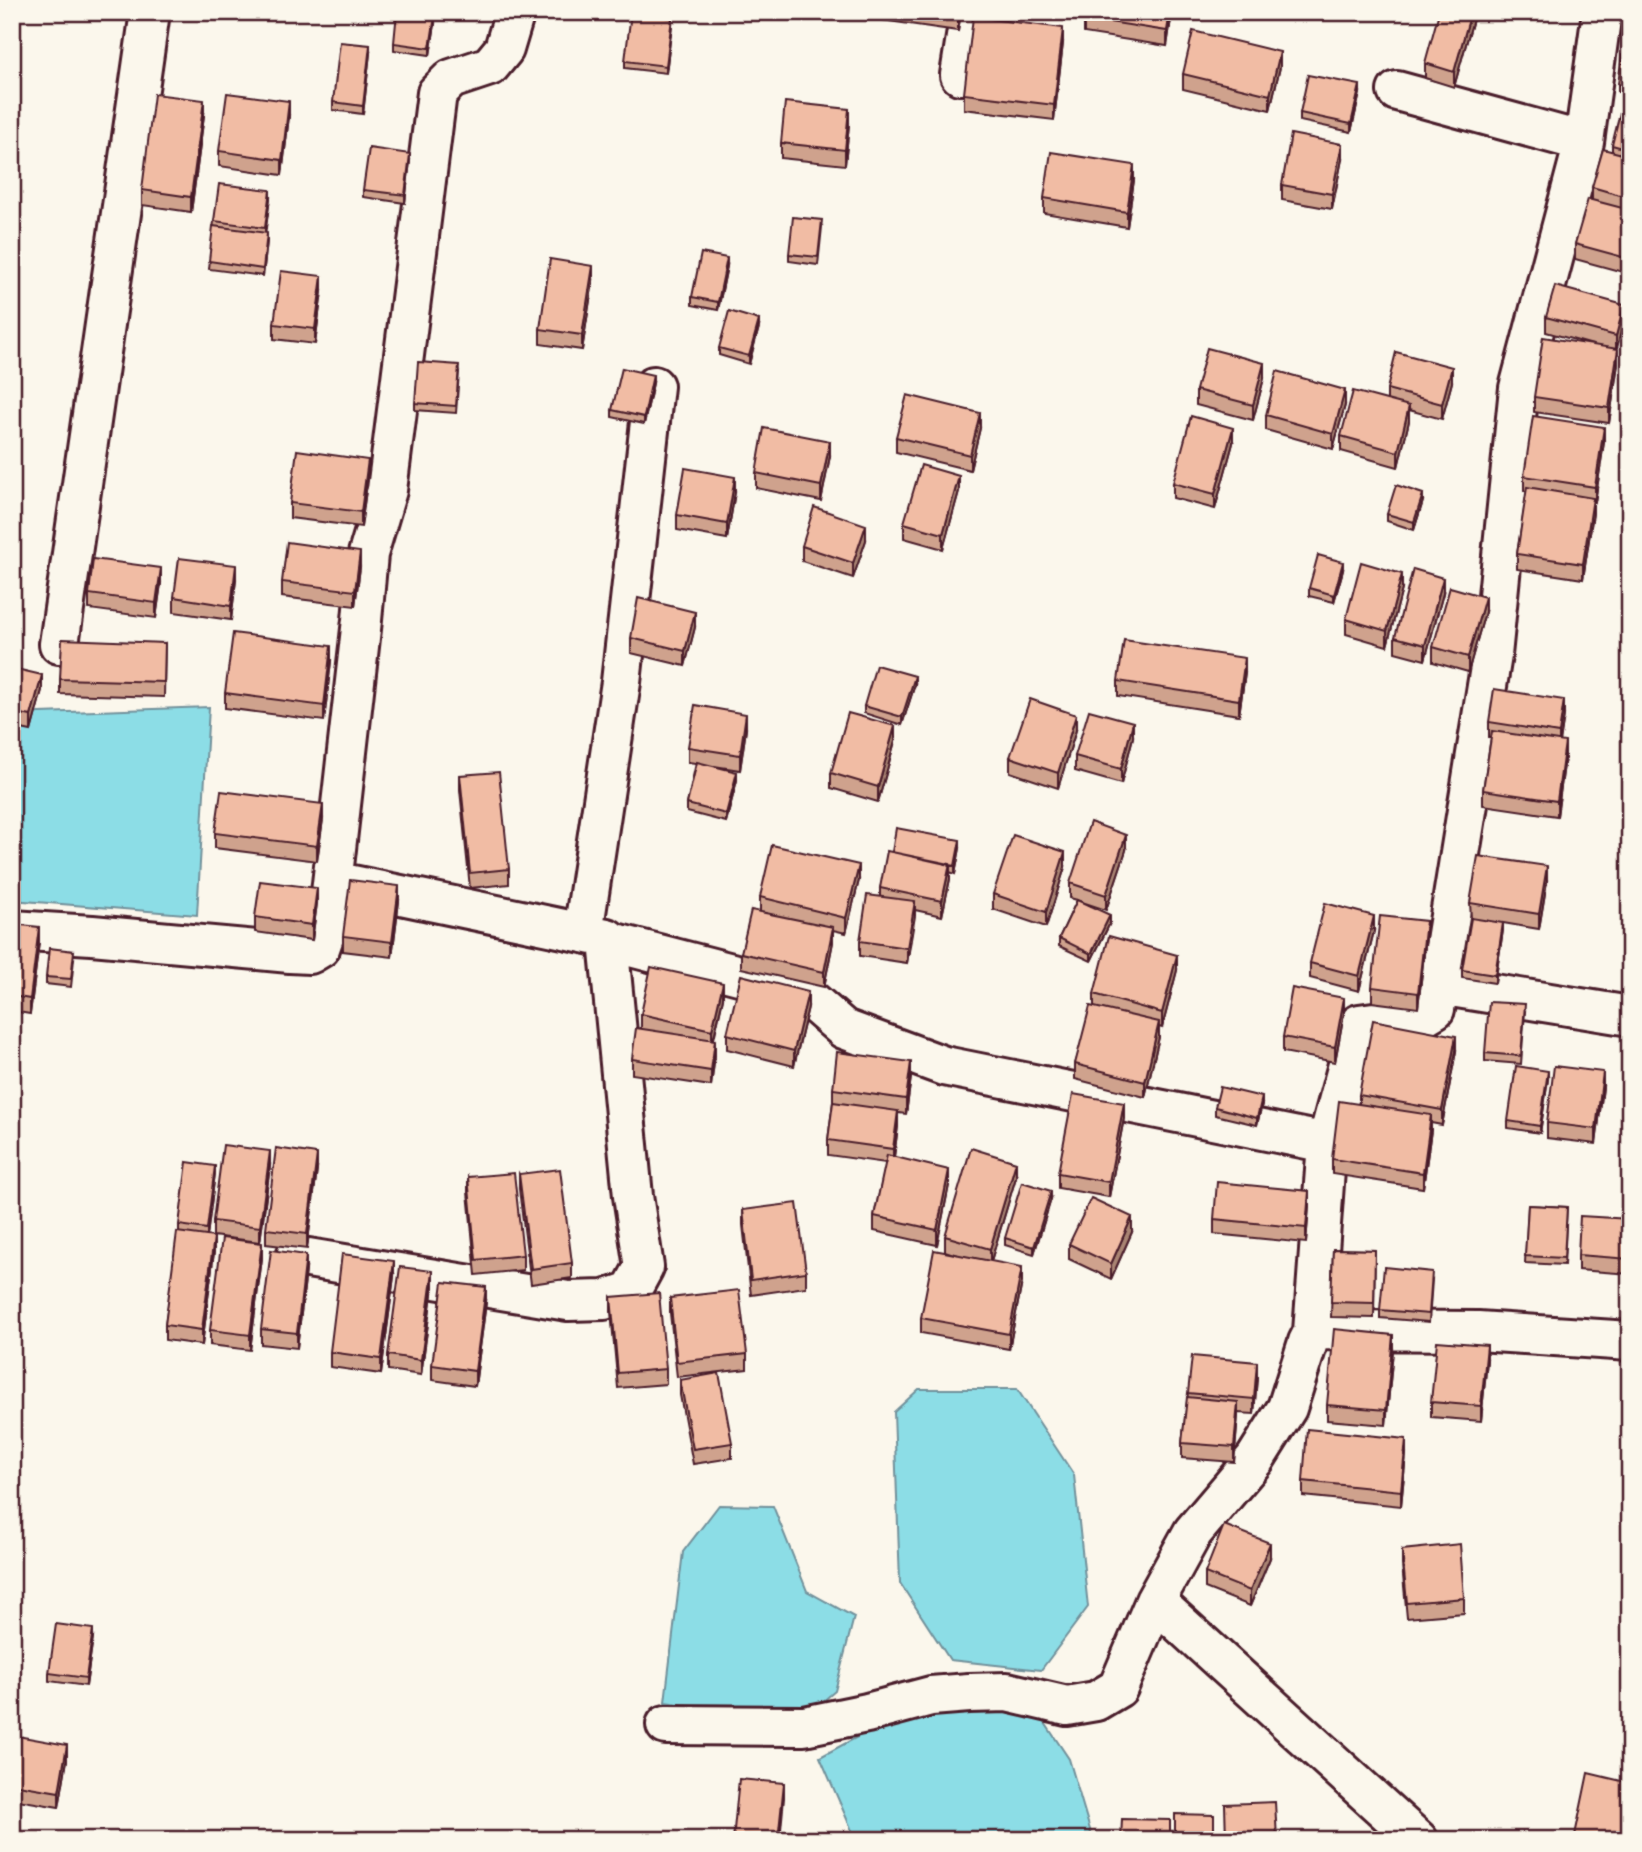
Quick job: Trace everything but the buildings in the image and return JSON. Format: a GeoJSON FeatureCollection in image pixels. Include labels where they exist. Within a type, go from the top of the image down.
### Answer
{"type":"FeatureCollection","features":[{"type":"Feature","properties":{"kind":"street"},"geometry":{"type":"LineString","coordinates":[[59,644],[150,12]]}},
{"type":"Feature","properties":{"kind":"street"},"geometry":{"type":"LineString","coordinates":[[12,930],[310,954],[320,948],[327,928],[368,554],[387,489],[437,93],[451,79],[491,66],[504,49],[515,12]]}},
{"type":"Feature","properties":{"kind":"street"},"geometry":{"type":"LineString","coordinates":[[960,75],[970,12]]}},
{"type":"Feature","properties":{"kind":"street"},"geometry":{"type":"LineString","coordinates":[[666,1725],[804,1726],[931,1696],[970,1693],[1007,1692],[1067,1706],[1096,1700],[1118,1688],[1155,1601],[1193,1532],[1255,1460],[1287,1408],[1313,1332],[1327,1143],[1359,1024],[1424,1015],[1435,1009],[1492,655],[1519,388],[1584,142],[1602,12]]}},
{"type":"Feature","properties":{"kind":"street"},"geometry":{"type":"LineString","coordinates":[[1397,91],[1584,142]]}},
{"type":"Feature","properties":{"kind":"street"},"geometry":{"type":"LineString","coordinates":[[296,1256],[568,1301],[604,1300],[631,1291],[644,1267],[596,937],[654,386]]}},
{"type":"Feature","properties":{"kind":"street"},"geometry":{"type":"LineString","coordinates":[[332,880],[596,937],[774,984],[813,1002],[844,1029],[944,1066],[1327,1143]]}},
{"type":"Feature","properties":{"kind":"street"},"geometry":{"type":"LineString","coordinates":[[1438,985],[1630,1016]]}},
{"type":"Feature","properties":{"kind":"street"},"geometry":{"type":"LineString","coordinates":[[1313,1332],[1478,1331],[1630,1341]]}},
{"type":"Feature","properties":{"kind":"street"},"geometry":{"type":"LineString","coordinates":[[1155,1601],[1418,1840]]}},
{"type":"Feature","properties":{"kind":"water"},"geometry":{"type":"Polygon","coordinates":[[[209,707],[197,915],[12,900],[12,714],[209,707]]]}},
{"type":"Feature","properties":{"kind":"water"},"geometry":{"type":"Polygon","coordinates":[[[919,1389],[1017,1389],[1074,1475],[1088,1607],[1041,1670],[950,1660],[900,1583],[894,1412],[919,1389]]]}},
{"type":"Feature","properties":{"kind":"water"},"geometry":{"type":"Polygon","coordinates":[[[719,1505],[773,1506],[807,1591],[854,1617],[835,1691],[800,1721],[665,1702],[683,1552],[719,1505]]]}},
{"type":"Feature","properties":{"kind":"water"},"geometry":{"type":"Polygon","coordinates":[[[913,1707],[1039,1714],[1069,1759],[1093,1840],[856,1840],[820,1757],[913,1707]]]}}]}
